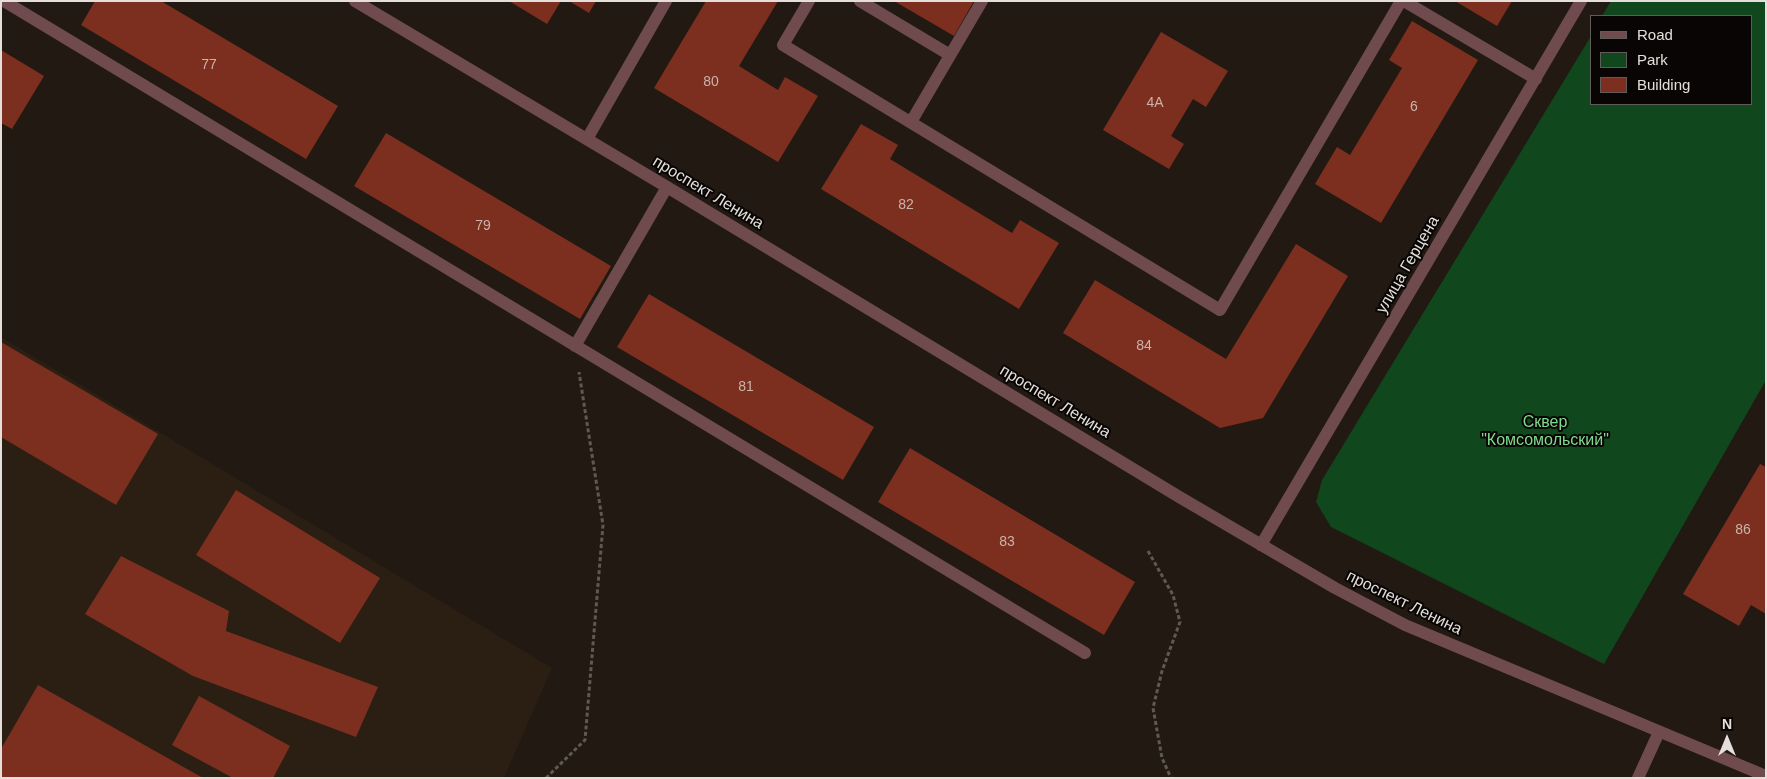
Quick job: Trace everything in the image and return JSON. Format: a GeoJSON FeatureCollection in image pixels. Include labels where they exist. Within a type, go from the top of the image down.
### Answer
{"type":"FeatureCollection","features":[{"type":"Feature","properties":{"kind":"street"},"geometry":{"type":"LineString","coordinates":[[4,1],[1085,653]]}},
{"type":"Feature","properties":{"kind":"street","name":"проспект Ленина"},"geometry":{"type":"LineString","coordinates":[[355,1],[1335,588],[1404,625],[1766,776]]}},
{"type":"Feature","properties":{"kind":"street"},"geometry":{"type":"LineString","coordinates":[[586,139],[666,1]]}},
{"type":"Feature","properties":{"kind":"street"},"geometry":{"type":"LineString","coordinates":[[809,1],[783,45],[1220,310],[1403,1],[1536,79]]}},
{"type":"Feature","properties":{"kind":"street"},"geometry":{"type":"LineString","coordinates":[[860,1],[950,55]]}},
{"type":"Feature","properties":{"kind":"street"},"geometry":{"type":"LineString","coordinates":[[911,122],[982,1]]}},
{"type":"Feature","properties":{"kind":"street","name":"улица Герцена"},"geometry":{"type":"LineString","coordinates":[[1261,545],[1581,1]]}},
{"type":"Feature","properties":{"kind":"street"},"geometry":{"type":"LineString","coordinates":[[575,346],[666,187]]}},
{"type":"Feature","properties":{"kind":"street"},"geometry":{"type":"LineString","coordinates":[[1638,778],[1659,732]]}},
{"type":"Feature","properties":{"kind":"path"},"geometry":{"type":"LineString","coordinates":[[546,778],[585,740],[603,525],[575,346]]}},
{"type":"Feature","properties":{"kind":"path"},"geometry":{"type":"LineString","coordinates":[[1148,551],[1174,595],[1180,622],[1162,671],[1153,708],[1162,758],[1171,778]]}},
{"type":"Feature","properties":{"kind":"shaded area"},"geometry":{"type":"Polygon","coordinates":[[[1,337],[552,668],[504,778],[1,778],[1,337]]]}},
{"type":"Feature","properties":{"kind":"green space","name":"Сквер \"Комсомольский\""},"geometry":{"type":"Polygon","coordinates":[[[1611,1],[1766,1],[1766,380],[1604,664],[1331,527],[1316,502],[1322,480],[1590,38],[1590,105],[1752,105],[1752,15],[1603,15],[1611,1]]]}},
{"type":"Feature","properties":{"kind":"building"},"geometry":{"type":"Polygon","coordinates":[[[95,1],[161,1],[338,106],[306,159],[81,25],[95,1]]]}},
{"type":"Feature","properties":{"kind":"building"},"geometry":{"type":"Polygon","coordinates":[[[509,1],[561,1],[547,24],[509,1]]]}},
{"type":"Feature","properties":{"kind":"building"},"geometry":{"type":"Polygon","coordinates":[[[569,1],[596,1],[589,13],[569,1]]]}},
{"type":"Feature","properties":{"kind":"building"},"geometry":{"type":"Polygon","coordinates":[[[706,1],[778,1],[739,66],[778,90],[785,77],[818,96],[778,162],[654,88],[706,1]]]}},
{"type":"Feature","properties":{"kind":"building"},"geometry":{"type":"Polygon","coordinates":[[[894,1],[974,1],[954,36],[894,1]]]}},
{"type":"Feature","properties":{"kind":"building"},"geometry":{"type":"Polygon","coordinates":[[[1455,1],[1512,1],[1497,26],[1455,1]]]}},
{"type":"Feature","properties":{"kind":"building"},"geometry":{"type":"Polygon","coordinates":[[[1412,21],[1478,60],[1381,223],[1315,184],[1337,147],[1350,155],[1402,68],[1389,60],[1412,21]]]}},
{"type":"Feature","properties":{"kind":"building"},"geometry":{"type":"Polygon","coordinates":[[[1161,32],[1228,71],[1206,107],[1193,99],[1171,136],[1184,144],[1169,169],[1103,130],[1161,32]]]}},
{"type":"Feature","properties":{"kind":"building"},"geometry":{"type":"Polygon","coordinates":[[[1,50],[44,76],[12,129],[1,123],[1,50]]]}},
{"type":"Feature","properties":{"kind":"building"},"geometry":{"type":"Polygon","coordinates":[[[861,124],[898,145],[890,159],[1012,233],[1020,220],[1059,243],[1019,309],[821,189],[861,124]]]}},
{"type":"Feature","properties":{"kind":"building"},"geometry":{"type":"Polygon","coordinates":[[[386,133],[611,266],[580,319],[354,186],[386,133]]]}},
{"type":"Feature","properties":{"kind":"building"},"geometry":{"type":"Polygon","coordinates":[[[1296,244],[1348,276],[1263,418],[1220,428],[1063,333],[1095,280],[1226,359],[1296,244]]]}},
{"type":"Feature","properties":{"kind":"building"},"geometry":{"type":"Polygon","coordinates":[[[649,294],[874,427],[843,480],[617,347],[649,294]]]}},
{"type":"Feature","properties":{"kind":"building"},"geometry":{"type":"Polygon","coordinates":[[[1,342],[158,434],[116,505],[1,437],[1,342]]]}},
{"type":"Feature","properties":{"kind":"building"},"geometry":{"type":"Polygon","coordinates":[[[910,448],[1135,582],[1104,635],[878,502],[910,448]]]}},
{"type":"Feature","properties":{"kind":"building"},"geometry":{"type":"Polygon","coordinates":[[[1760,464],[1766,467],[1766,614],[1751,605],[1739,626],[1683,594],[1760,464]]]}},
{"type":"Feature","properties":{"kind":"building"},"geometry":{"type":"Polygon","coordinates":[[[236,490],[380,578],[340,643],[196,555],[236,490]]]}},
{"type":"Feature","properties":{"kind":"building"},"geometry":{"type":"Polygon","coordinates":[[[121,556],[229,611],[226,631],[378,687],[356,737],[193,676],[85,614],[121,556]]]}},
{"type":"Feature","properties":{"kind":"building"},"geometry":{"type":"Polygon","coordinates":[[[38,685],[203,778],[1,778],[1,749],[38,685]]]}},
{"type":"Feature","properties":{"kind":"building"},"geometry":{"type":"Polygon","coordinates":[[[199,696],[290,746],[273,778],[233,778],[172,745],[199,696]]]}}]}
